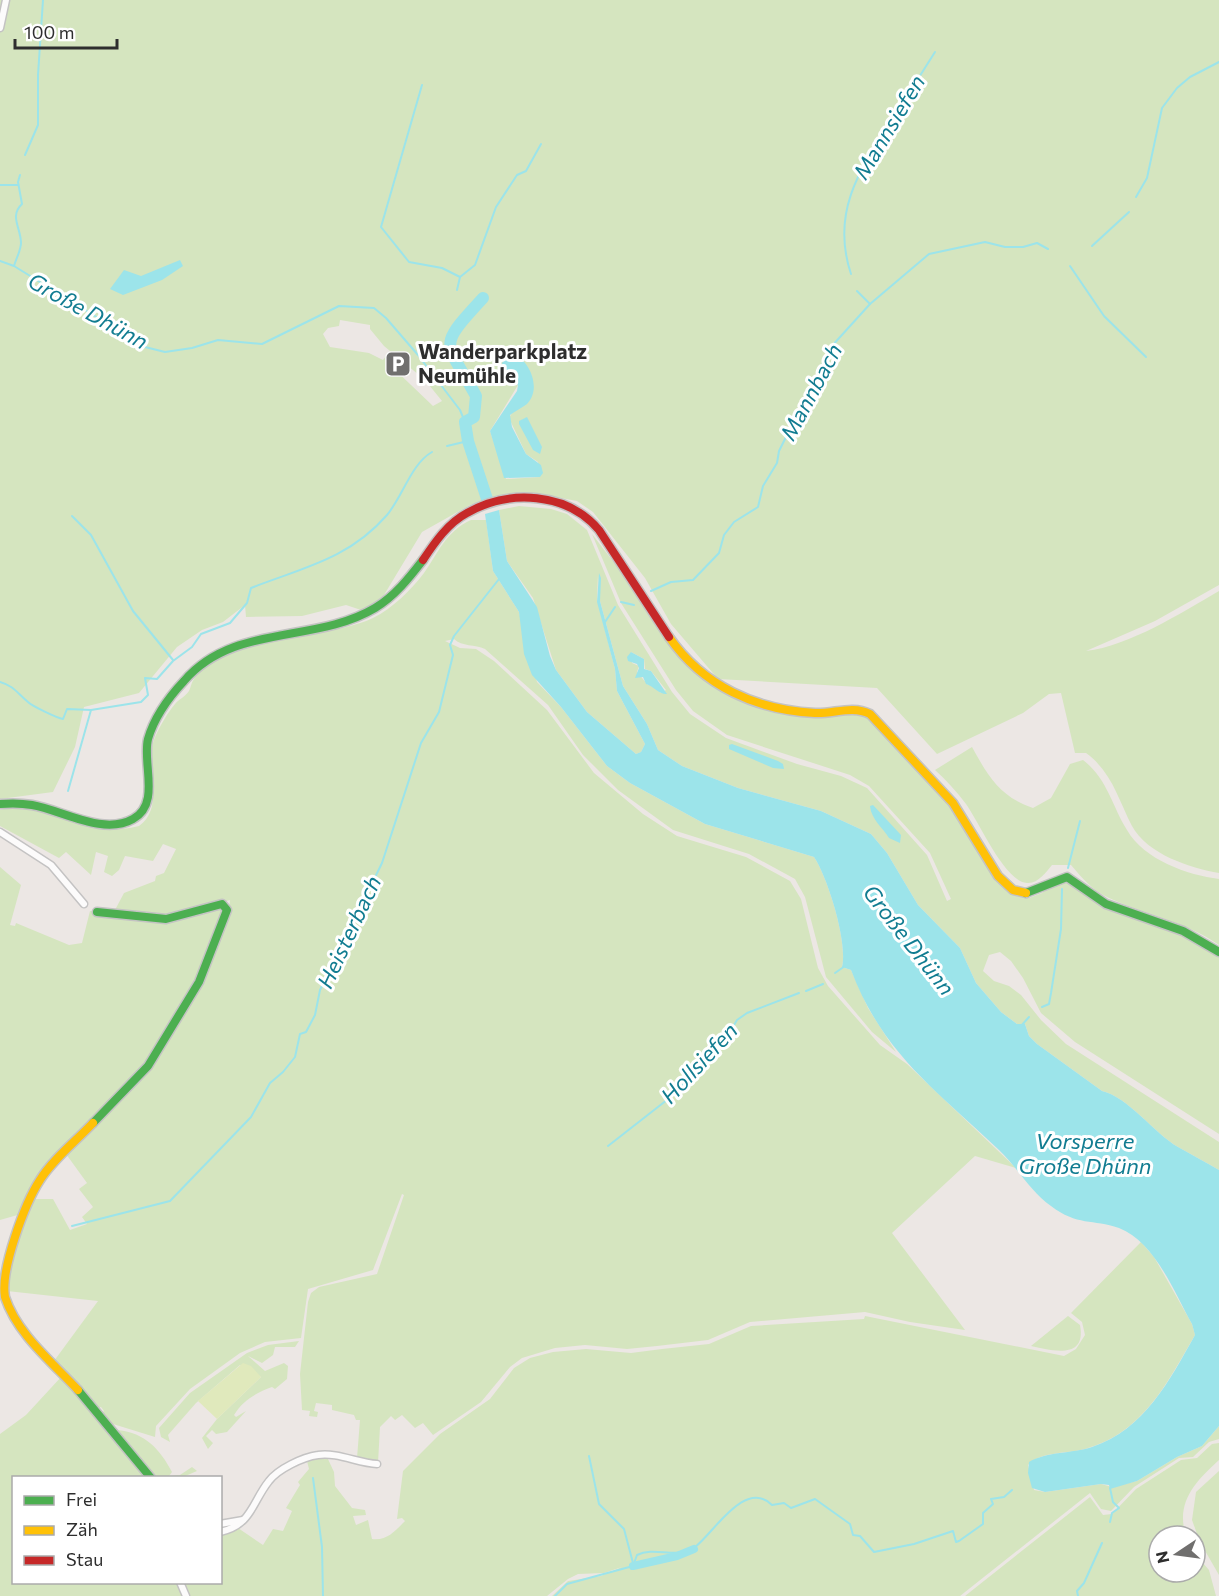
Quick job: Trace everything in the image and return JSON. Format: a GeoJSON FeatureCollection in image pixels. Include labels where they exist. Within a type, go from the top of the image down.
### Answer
{"type":"FeatureCollection","features":[{"type":"Feature","properties":{"kind":"main road"},"geometry":{"type":"LineString","coordinates":[[0,804],[24,802],[110,823],[133,820],[143,810],[146,801],[146,748],[149,736],[182,683],[206,658],[241,642],[324,627],[369,611],[391,597],[405,582],[437,537],[451,523],[494,502],[537,498],[570,507],[593,522],[682,655],[710,680],[742,696],[791,710],[829,714],[858,710],[872,716],[892,740],[954,802],[1000,877],[1012,889],[1030,893],[1041,890],[1056,878],[1067,877],[1102,902],[1183,931],[1219,952]]}},
{"type":"Feature","properties":{"kind":"main road"},"geometry":{"type":"LineString","coordinates":[[97,912],[166,919],[222,904],[227,909],[199,982],[148,1066],[40,1179],[9,1251],[2,1295],[13,1317],[27,1337],[96,1409],[149,1476]]}},
{"type":"Feature","properties":{"kind":"street"},"geometry":{"type":"LineString","coordinates":[[0,28],[6,0]]}},
{"type":"Feature","properties":{"kind":"street"},"geometry":{"type":"LineString","coordinates":[[0,832],[51,865],[84,904]]}},
{"type":"Feature","properties":{"kind":"street"},"geometry":{"type":"LineString","coordinates":[[222,1531],[235,1528],[256,1507],[272,1477],[311,1457],[324,1455],[377,1464]]}},
{"type":"Feature","properties":{"kind":"street"},"geometry":{"type":"LineString","coordinates":[[222,1524],[244,1520]]}},
{"type":"Feature","properties":{"kind":"green space"},"geometry":{"type":"Polygon","coordinates":[[[0,0],[1219,0],[1219,585],[1155,621],[1086,651],[1120,643],[1137,636],[1219,591],[1219,873],[1170,858],[1158,852],[1139,836],[1114,786],[1102,769],[1086,753],[1075,753],[1061,693],[1049,694],[1023,713],[937,754],[877,688],[718,679],[671,624],[645,578],[593,512],[577,501],[518,493],[470,505],[422,532],[384,595],[364,611],[346,605],[302,616],[246,617],[245,605],[223,622],[202,630],[177,647],[139,693],[84,707],[75,747],[53,792],[0,799],[0,0]],[[340,320],[339,326],[328,328],[323,334],[330,347],[369,353],[383,360],[386,356],[391,359],[388,363],[433,406],[442,401],[425,380],[384,346],[370,329],[370,325],[340,320]],[[501,372],[506,379],[518,385],[490,431],[506,479],[540,477],[538,462],[526,454],[509,418],[530,397],[531,374],[501,372]]]}},
{"type":"Feature","properties":{"kind":"green space"},"geometry":{"type":"Polygon","coordinates":[[[519,506],[551,509],[567,514],[587,530],[618,605],[672,692],[690,714],[726,738],[797,764],[841,776],[867,788],[927,855],[947,901],[951,899],[930,853],[869,786],[850,775],[727,735],[693,711],[676,690],[621,603],[592,534],[704,680],[789,713],[819,717],[858,713],[869,717],[955,808],[1009,892],[1029,898],[1042,893],[1057,882],[1065,881],[1096,902],[1180,933],[1219,955],[1219,1134],[1075,1042],[1041,1013],[1023,978],[1011,961],[1000,952],[989,955],[983,971],[994,981],[1009,986],[1021,995],[1041,1020],[1066,1044],[1219,1142],[1219,1170],[1169,1141],[1121,1100],[1102,1091],[1037,1044],[1029,1036],[1025,1024],[1017,1024],[1001,1012],[976,983],[960,948],[918,905],[887,853],[871,834],[821,811],[738,788],[682,766],[658,750],[647,724],[623,686],[600,601],[598,575],[597,599],[615,669],[617,691],[645,744],[641,752],[636,754],[587,712],[556,670],[533,598],[507,561],[499,510],[519,506]],[[631,652],[632,663],[639,666],[637,672],[648,685],[654,685],[661,693],[666,690],[651,671],[645,669],[644,659],[631,652]]]}},
{"type":"Feature","properties":{"kind":"green space"},"geometry":{"type":"Polygon","coordinates":[[[471,520],[486,520],[493,571],[519,612],[537,682],[561,707],[607,766],[630,783],[705,824],[814,857],[836,911],[842,943],[842,967],[851,970],[868,1008],[896,1052],[872,1032],[826,977],[805,897],[795,879],[749,854],[673,830],[618,790],[583,755],[548,705],[485,649],[454,639],[445,641],[460,648],[476,649],[494,661],[547,710],[594,773],[643,814],[677,836],[746,857],[790,881],[801,899],[818,968],[828,986],[880,1045],[907,1064],[1016,1168],[975,1156],[892,1233],[965,1330],[910,1322],[865,1312],[750,1322],[708,1340],[657,1346],[627,1349],[585,1345],[555,1348],[522,1358],[510,1367],[481,1402],[433,1435],[423,1423],[415,1428],[402,1415],[395,1420],[391,1416],[380,1427],[378,1463],[357,1458],[360,1420],[356,1420],[354,1415],[332,1410],[332,1405],[316,1403],[314,1411],[318,1412],[317,1417],[309,1416],[310,1411],[302,1410],[300,1374],[308,1302],[311,1293],[319,1287],[377,1274],[404,1195],[402,1194],[373,1270],[308,1289],[301,1338],[265,1342],[240,1353],[190,1389],[156,1426],[155,1437],[113,1424],[102,1413],[104,1411],[101,1407],[98,1408],[54,1361],[98,1301],[7,1291],[10,1252],[35,1199],[53,1199],[70,1230],[87,1224],[82,1217],[93,1207],[79,1189],[87,1183],[66,1154],[126,1095],[184,1012],[229,912],[230,900],[171,917],[115,910],[124,893],[155,881],[156,876],[164,873],[176,849],[163,844],[153,861],[125,856],[119,870],[112,876],[104,872],[108,856],[96,852],[91,875],[66,852],[59,858],[0,826],[0,810],[17,808],[33,810],[102,828],[120,829],[139,826],[147,818],[153,799],[151,754],[157,733],[172,708],[189,691],[194,679],[210,664],[230,653],[253,645],[352,626],[373,618],[388,609],[407,592],[424,573],[455,530],[471,520]]]}},
{"type":"Feature","properties":{"kind":"green space"},"geometry":{"type":"Polygon","coordinates":[[[972,747],[1003,792],[1033,808],[1051,798],[1070,764],[1083,760],[1098,775],[1127,830],[1144,850],[1155,858],[1181,870],[1219,879],[1219,945],[1193,930],[1103,895],[1088,884],[1071,865],[1052,865],[1041,877],[1031,883],[1019,880],[1010,873],[993,850],[966,804],[935,770],[972,747]]]}},
{"type":"Feature","properties":{"kind":"green space"},"geometry":{"type":"Polygon","coordinates":[[[0,867],[21,885],[10,925],[15,926],[16,923],[69,945],[82,943],[90,911],[142,918],[224,908],[203,971],[147,1065],[57,1158],[21,1214],[0,1220],[0,867]]]}},
{"type":"Feature","properties":{"kind":"green space"},"geometry":{"type":"Polygon","coordinates":[[[1141,1242],[1154,1257],[1192,1324],[1195,1335],[1151,1404],[1123,1431],[1085,1449],[1047,1455],[1033,1460],[1028,1465],[1034,1490],[1045,1492],[1101,1484],[1112,1487],[1137,1481],[1177,1457],[1202,1446],[1219,1426],[1219,1439],[1209,1442],[1193,1457],[1179,1458],[1134,1487],[1111,1511],[1101,1509],[1090,1493],[960,1596],[552,1596],[568,1581],[601,1576],[622,1567],[604,1573],[578,1574],[568,1579],[547,1596],[0,1596],[0,1434],[26,1415],[62,1376],[89,1404],[146,1476],[12,1476],[12,1584],[222,1584],[222,1534],[238,1528],[263,1545],[273,1529],[283,1531],[292,1511],[286,1508],[300,1485],[298,1482],[309,1469],[307,1461],[327,1457],[334,1472],[335,1486],[352,1508],[365,1510],[366,1515],[353,1516],[356,1525],[368,1520],[372,1539],[390,1534],[405,1521],[402,1518],[397,1519],[403,1471],[440,1434],[490,1399],[514,1368],[530,1358],[553,1352],[586,1349],[631,1353],[709,1344],[751,1326],[864,1319],[865,1316],[1064,1356],[1076,1349],[1085,1335],[1082,1322],[1071,1313],[1141,1242]]]}},
{"type":"Feature","properties":{"kind":"green space"},"geometry":{"type":"Polygon","coordinates":[[[1068,1316],[1080,1325],[1081,1336],[1073,1349],[1057,1351],[1031,1346],[1068,1316]]]}},
{"type":"Feature","properties":{"kind":"green space"},"geometry":{"type":"Polygon","coordinates":[[[299,1341],[295,1347],[275,1347],[273,1355],[262,1363],[248,1356],[265,1371],[284,1363],[288,1366],[287,1379],[275,1389],[272,1387],[266,1389],[246,1401],[234,1415],[236,1417],[246,1411],[227,1432],[216,1434],[212,1430],[206,1436],[213,1443],[208,1449],[202,1438],[217,1419],[261,1377],[240,1365],[196,1403],[168,1435],[170,1442],[161,1437],[159,1428],[190,1393],[247,1353],[268,1345],[299,1341]]]}},
{"type":"Feature","properties":{"kind":"green space"},"geometry":{"type":"Polygon","coordinates":[[[243,1363],[251,1366],[261,1377],[217,1419],[198,1401],[243,1363]]]}},
{"type":"Feature","properties":{"kind":"green space"},"geometry":{"type":"Polygon","coordinates":[[[118,1430],[136,1435],[151,1444],[157,1449],[172,1472],[169,1476],[152,1476],[118,1430]]]}},
{"type":"Feature","properties":{"kind":"green space"},"geometry":{"type":"Polygon","coordinates":[[[1219,1443],[1219,1460],[1190,1493],[1183,1513],[1183,1524],[1147,1524],[1147,1584],[1207,1584],[1207,1568],[1216,1596],[965,1596],[1090,1497],[1103,1515],[1112,1514],[1136,1489],[1181,1460],[1197,1458],[1212,1444],[1219,1443]]]}},
{"type":"Feature","properties":{"kind":"green space"},"geometry":{"type":"Polygon","coordinates":[[[192,1467],[197,1471],[185,1476],[169,1476],[180,1475],[192,1467]]]}},
{"type":"Feature","properties":{"kind":"green space"},"geometry":{"type":"Polygon","coordinates":[[[1219,1471],[1219,1575],[1207,1554],[1207,1524],[1193,1524],[1192,1520],[1196,1492],[1219,1471]]]}},
{"type":"Feature","properties":{"kind":"water"},"geometry":{"type":"Polygon","coordinates":[[[180,260],[183,266],[162,280],[123,295],[110,289],[124,270],[141,276],[180,260]]]}},
{"type":"Feature","properties":{"kind":"water"},"geometry":{"type":"Polygon","coordinates":[[[513,354],[519,357],[529,369],[534,391],[527,404],[510,415],[512,427],[526,454],[541,465],[543,473],[540,477],[504,478],[490,431],[517,391],[518,385],[502,370],[506,356],[513,354]]]}},
{"type":"Feature","properties":{"kind":"water"},"geometry":{"type":"Polygon","coordinates":[[[527,417],[542,447],[540,454],[533,450],[519,424],[519,421],[527,417]]]}},
{"type":"Feature","properties":{"kind":"water","name":"Vorsperre Große Dhünn"},"geometry":{"type":"Polygon","coordinates":[[[499,510],[507,561],[537,607],[556,670],[587,712],[636,754],[641,752],[645,744],[617,691],[615,669],[597,602],[599,573],[601,578],[600,601],[623,686],[647,724],[658,750],[682,766],[738,788],[821,811],[871,834],[887,853],[918,905],[960,948],[976,983],[1001,1012],[1017,1024],[1025,1024],[1029,1036],[1037,1044],[1102,1091],[1121,1100],[1169,1141],[1219,1170],[1219,1426],[1202,1446],[1177,1457],[1137,1481],[1110,1489],[1109,1485],[1101,1484],[1045,1492],[1032,1488],[1028,1473],[1029,1462],[1044,1456],[1092,1447],[1111,1439],[1141,1416],[1165,1386],[1195,1335],[1192,1324],[1170,1283],[1153,1256],[1132,1235],[1110,1225],[1069,1217],[1043,1200],[1006,1157],[933,1089],[895,1048],[864,999],[851,970],[842,967],[842,943],[836,911],[814,857],[705,824],[630,783],[607,766],[561,707],[532,675],[524,654],[519,612],[493,571],[485,514],[499,510]]]}},
{"type":"Feature","properties":{"kind":"water"},"geometry":{"type":"Polygon","coordinates":[[[631,652],[644,659],[644,669],[651,671],[667,694],[646,684],[643,677],[635,678],[639,668],[637,664],[628,661],[627,657],[631,652]]]}},
{"type":"Feature","properties":{"kind":"water"},"geometry":{"type":"Polygon","coordinates":[[[732,744],[778,761],[783,764],[784,769],[773,768],[729,749],[729,745],[732,744]]]}},
{"type":"Feature","properties":{"kind":"water"},"geometry":{"type":"Polygon","coordinates":[[[873,805],[901,835],[900,843],[889,838],[878,823],[871,811],[870,806],[873,805]]]}},
{"type":"Feature","properties":{"kind":"waterway"},"geometry":{"type":"LineString","coordinates":[[25,155],[38,125],[38,75],[43,0]]}},
{"type":"Feature","properties":{"kind":"waterway","name":"Mannsiefen"},"geometry":{"type":"LineString","coordinates":[[851,274],[844,232],[851,194],[868,159],[935,52]]}},
{"type":"Feature","properties":{"kind":"waterway","name":"Mannbach"},"geometry":{"type":"LineString","coordinates":[[1136,197],[1147,178],[1162,108],[1177,88],[1190,77],[1219,62]]}},
{"type":"Feature","properties":{"kind":"waterway"},"geometry":{"type":"LineString","coordinates":[[422,85],[381,227],[409,262],[442,268],[460,277]]}},
{"type":"Feature","properties":{"kind":"waterway"},"geometry":{"type":"LineString","coordinates":[[457,290],[460,277],[475,265],[496,207],[517,175],[526,171],[541,144]]}},
{"type":"Feature","properties":{"kind":"waterway"},"geometry":{"type":"LineString","coordinates":[[14,266],[21,243],[16,218],[16,213],[22,204],[18,182],[20,175]]}},
{"type":"Feature","properties":{"kind":"waterway"},"geometry":{"type":"LineString","coordinates":[[0,185],[18,185]]}},
{"type":"Feature","properties":{"kind":"waterway","name":"Mannbach"},"geometry":{"type":"LineString","coordinates":[[1092,246],[1129,212]]}},
{"type":"Feature","properties":{"kind":"waterway","name":"Mannbach"},"geometry":{"type":"LineString","coordinates":[[651,591],[671,582],[693,580],[719,553],[724,535],[734,522],[758,507],[763,486],[777,463],[779,451],[831,347],[870,304],[929,254],[985,242],[1005,247],[1023,247],[1037,243],[1048,249]]}},
{"type":"Feature","properties":{"kind":"waterway","name":"Große Dhünn"},"geometry":{"type":"LineString","coordinates":[[0,261],[14,266],[145,347],[165,352],[192,348],[218,340],[262,344],[339,306],[374,308],[386,318],[418,355],[460,410],[465,422]]}},
{"type":"Feature","properties":{"kind":"waterway"},"geometry":{"type":"LineString","coordinates":[[1070,266],[1104,316],[1146,357]]}},
{"type":"Feature","properties":{"kind":"waterway","name":"Mannsiefen"},"geometry":{"type":"LineString","coordinates":[[857,291],[870,304]]}},
{"type":"Feature","properties":{"kind":"waterway"},"geometry":{"type":"LineString","coordinates":[[483,298],[457,327],[450,346],[452,354],[476,396],[474,417],[465,422],[468,441],[487,499]]}},
{"type":"Feature","properties":{"kind":"waterway"},"geometry":{"type":"LineString","coordinates":[[447,446],[468,441]]}},
{"type":"Feature","properties":{"kind":"waterway"},"geometry":{"type":"LineString","coordinates":[[0,682],[12,688],[34,706],[63,719],[67,709],[91,710],[141,702],[148,695],[145,678],[157,679],[173,661],[192,647],[201,634],[230,623],[247,603],[251,588],[306,568],[341,552],[372,530],[393,507],[418,464],[432,452]]}},
{"type":"Feature","properties":{"kind":"waterway"},"geometry":{"type":"LineString","coordinates":[[72,516],[91,535],[133,611],[173,660]]}},
{"type":"Feature","properties":{"kind":"waterway","name":"Heisterbach"},"geometry":{"type":"LineString","coordinates":[[72,1226],[170,1201],[251,1117],[270,1083],[295,1057],[300,1034],[306,1032],[315,1015],[320,990],[382,863],[421,743],[439,712],[453,655],[450,645],[454,636],[499,579]]}},
{"type":"Feature","properties":{"kind":"waterway","name":"Mannbach"},"geometry":{"type":"LineString","coordinates":[[621,602],[634,605]]}},
{"type":"Feature","properties":{"kind":"waterway","name":"Mannbach"},"geometry":{"type":"LineString","coordinates":[[605,622],[615,607]]}},
{"type":"Feature","properties":{"kind":"waterway"},"geometry":{"type":"LineString","coordinates":[[68,791],[91,710]]}},
{"type":"Feature","properties":{"kind":"waterway"},"geometry":{"type":"LineString","coordinates":[[1068,868],[1080,821]]}},
{"type":"Feature","properties":{"kind":"waterway"},"geometry":{"type":"LineString","coordinates":[[1042,1007],[1049,1004],[1051,993],[1061,929],[1062,889]]}},
{"type":"Feature","properties":{"kind":"waterway","name":"Hollsiefen"},"geometry":{"type":"LineString","coordinates":[[835,973],[845,966]]}},
{"type":"Feature","properties":{"kind":"waterway","name":"Hollsiefen"},"geometry":{"type":"LineString","coordinates":[[806,991],[823,984]]}},
{"type":"Feature","properties":{"kind":"waterway","name":"Hollsiefen"},"geometry":{"type":"LineString","coordinates":[[608,1146],[672,1096],[724,1042],[737,1020],[747,1013],[799,993]]}},
{"type":"Feature","properties":{"kind":"waterway"},"geometry":{"type":"LineString","coordinates":[[1021,1026],[1029,1017]]}},
{"type":"Feature","properties":{"kind":"waterway"},"geometry":{"type":"LineString","coordinates":[[589,1456],[599,1504],[624,1529],[633,1563]]}},
{"type":"Feature","properties":{"kind":"waterway"},"geometry":{"type":"LineString","coordinates":[[313,1478],[322,1547],[323,1596]]}},
{"type":"Feature","properties":{"kind":"waterway"},"geometry":{"type":"LineString","coordinates":[[1110,1488],[1113,1502],[1119,1508],[1112,1513],[1110,1522]]}},
{"type":"Feature","properties":{"kind":"waterway"},"geometry":{"type":"LineString","coordinates":[[555,1596],[567,1584],[633,1566],[637,1555],[651,1552],[688,1551],[695,1547],[730,1511],[751,1498],[762,1499],[772,1505],[784,1503],[791,1508],[815,1499],[850,1524],[853,1535],[860,1536],[874,1552],[914,1544],[953,1531],[956,1542],[959,1541],[983,1524],[983,1513],[993,1504],[991,1499],[1004,1497],[1012,1490]]}},
{"type":"Feature","properties":{"kind":"waterway"},"geometry":{"type":"LineString","coordinates":[[1078,1596],[1077,1591],[1084,1583],[1102,1543]]}},
{"type":"Feature","properties":{"kind":"waterway"},"geometry":{"type":"LineString","coordinates":[[633,1566],[677,1556],[694,1549]]}},
{"type":"Feature","properties":{"kind":"traffic: fast"},"geometry":{"type":"LineString","coordinates":[[0,804],[32,805],[109,825],[133,819],[146,804],[149,782],[147,749],[154,723],[173,694],[204,663],[226,650],[251,642],[352,619],[389,598],[423,560]]}},
{"type":"Feature","properties":{"kind":"traffic: fast"},"geometry":{"type":"LineString","coordinates":[[1026,893],[1067,877],[1106,904],[1183,931],[1219,952]]}},
{"type":"Feature","properties":{"kind":"traffic: fast"},"geometry":{"type":"LineString","coordinates":[[93,1123],[148,1066],[199,982],[227,910],[222,904],[166,919],[97,912]]}},
{"type":"Feature","properties":{"kind":"traffic: fast"},"geometry":{"type":"LineString","coordinates":[[78,1390],[149,1476]]}},
{"type":"Feature","properties":{"kind":"traffic: slow"},"geometry":{"type":"LineString","coordinates":[[669,637],[698,669],[715,682],[752,701],[793,711],[822,713],[856,710],[870,714],[953,803],[998,876],[1013,890],[1026,893]]}},
{"type":"Feature","properties":{"kind":"traffic: slow"},"geometry":{"type":"LineString","coordinates":[[78,1390],[36,1347],[18,1323],[5,1297],[4,1285],[15,1237],[40,1180],[51,1165],[93,1123]]}},
{"type":"Feature","properties":{"kind":"traffic: jam"},"geometry":{"type":"LineString","coordinates":[[423,560],[454,522],[483,505],[519,498],[537,498],[554,502],[586,517],[599,530],[669,637]]}},
{"type":"Feature","properties":{"kind":"place","name":"Wanderparkplatz Neumühle"},"geometry":{"type":"Point","coordinates":[398,364]}}]}
